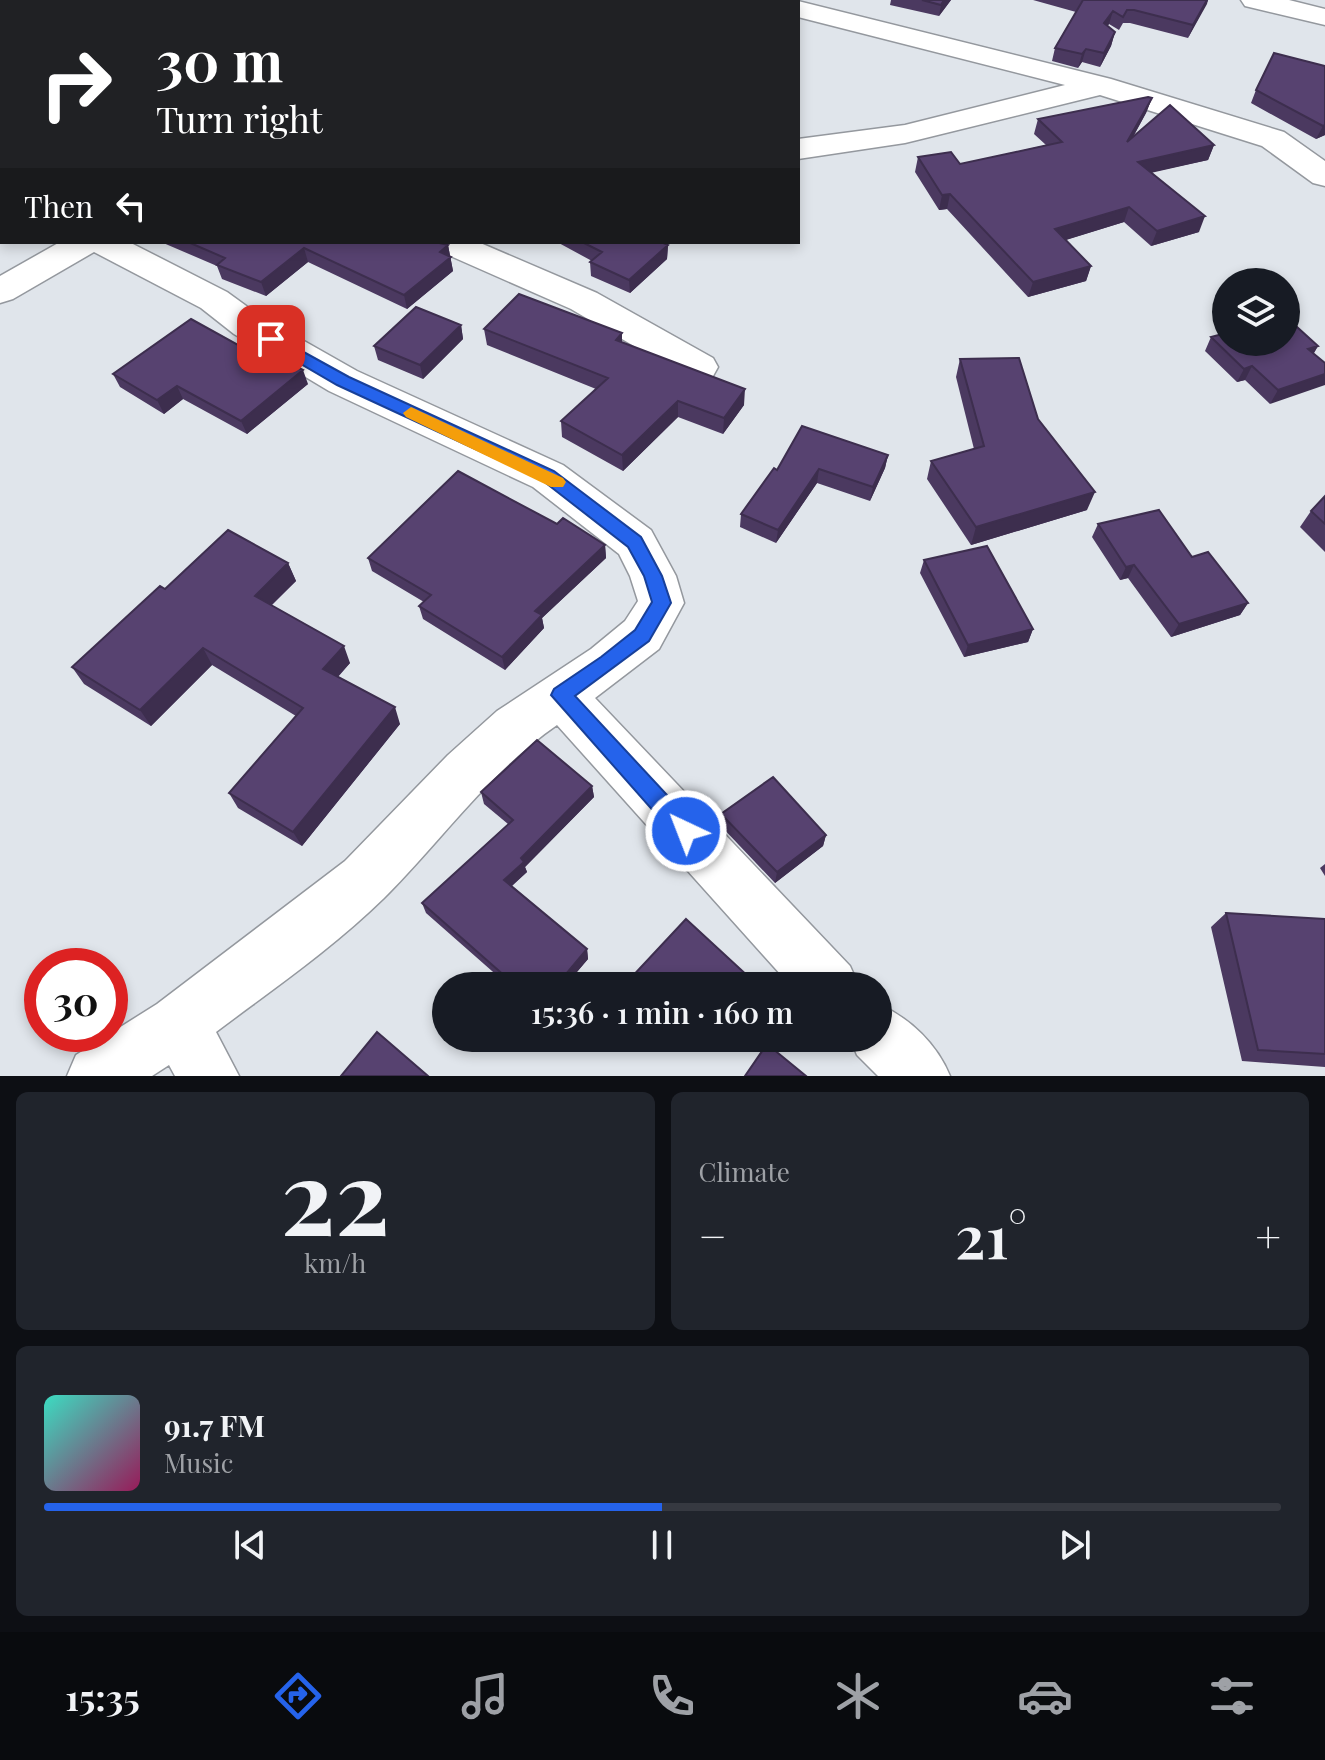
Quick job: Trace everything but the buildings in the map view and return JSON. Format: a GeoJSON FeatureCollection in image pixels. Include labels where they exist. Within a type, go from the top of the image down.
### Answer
{"type":"FeatureCollection","features":[{"type":"Feature","properties":{"kind":"street"},"geometry":{"type":"LineString","coordinates":[[1255,0],[1325,17]]}},
{"type":"Feature","properties":{"kind":"street"},"geometry":{"type":"LineString","coordinates":[[800,10],[1100,85],[1273,139],[1325,176]]}},
{"type":"Feature","properties":{"kind":"street"},"geometry":{"type":"LineString","coordinates":[[800,149],[905,134],[1100,85]]}},
{"type":"Feature","properties":{"kind":"street"},"geometry":{"type":"LineString","coordinates":[[0,291],[82,244]]}},
{"type":"Feature","properties":{"kind":"street"},"geometry":{"type":"LineString","coordinates":[[97,1076],[178,1025],[364,880],[466,771],[515,726],[608,663],[642,635],[661,603],[653,576],[635,542],[548,476],[343,381],[247,325],[214,300],[106,244]]}},
{"type":"Feature","properties":{"kind":"street"},"geometry":{"type":"LineString","coordinates":[[449,244],[584,301],[699,367]]}},
{"type":"Feature","properties":{"kind":"street"},"geometry":{"type":"LineString","coordinates":[[561,695],[817,972]]}},
{"type":"Feature","properties":{"kind":"street"},"geometry":{"type":"LineString","coordinates":[[178,1025],[209,1076]]}},
{"type":"Feature","properties":{"kind":"street"},"geometry":{"type":"LineString","coordinates":[[892,1048],[920,1076]]}},
{"type":"Feature","properties":{"kind":"slow traffic"},"geometry":{"type":"LineString","coordinates":[[411,413],[557,482]]}},
{"type":"Feature","properties":{"kind":"route"},"geometry":{"type":"LineString","coordinates":[[271,339],[343,381],[548,476],[635,542],[653,576],[661,603],[642,635],[561,695],[686,831]]}}]}
